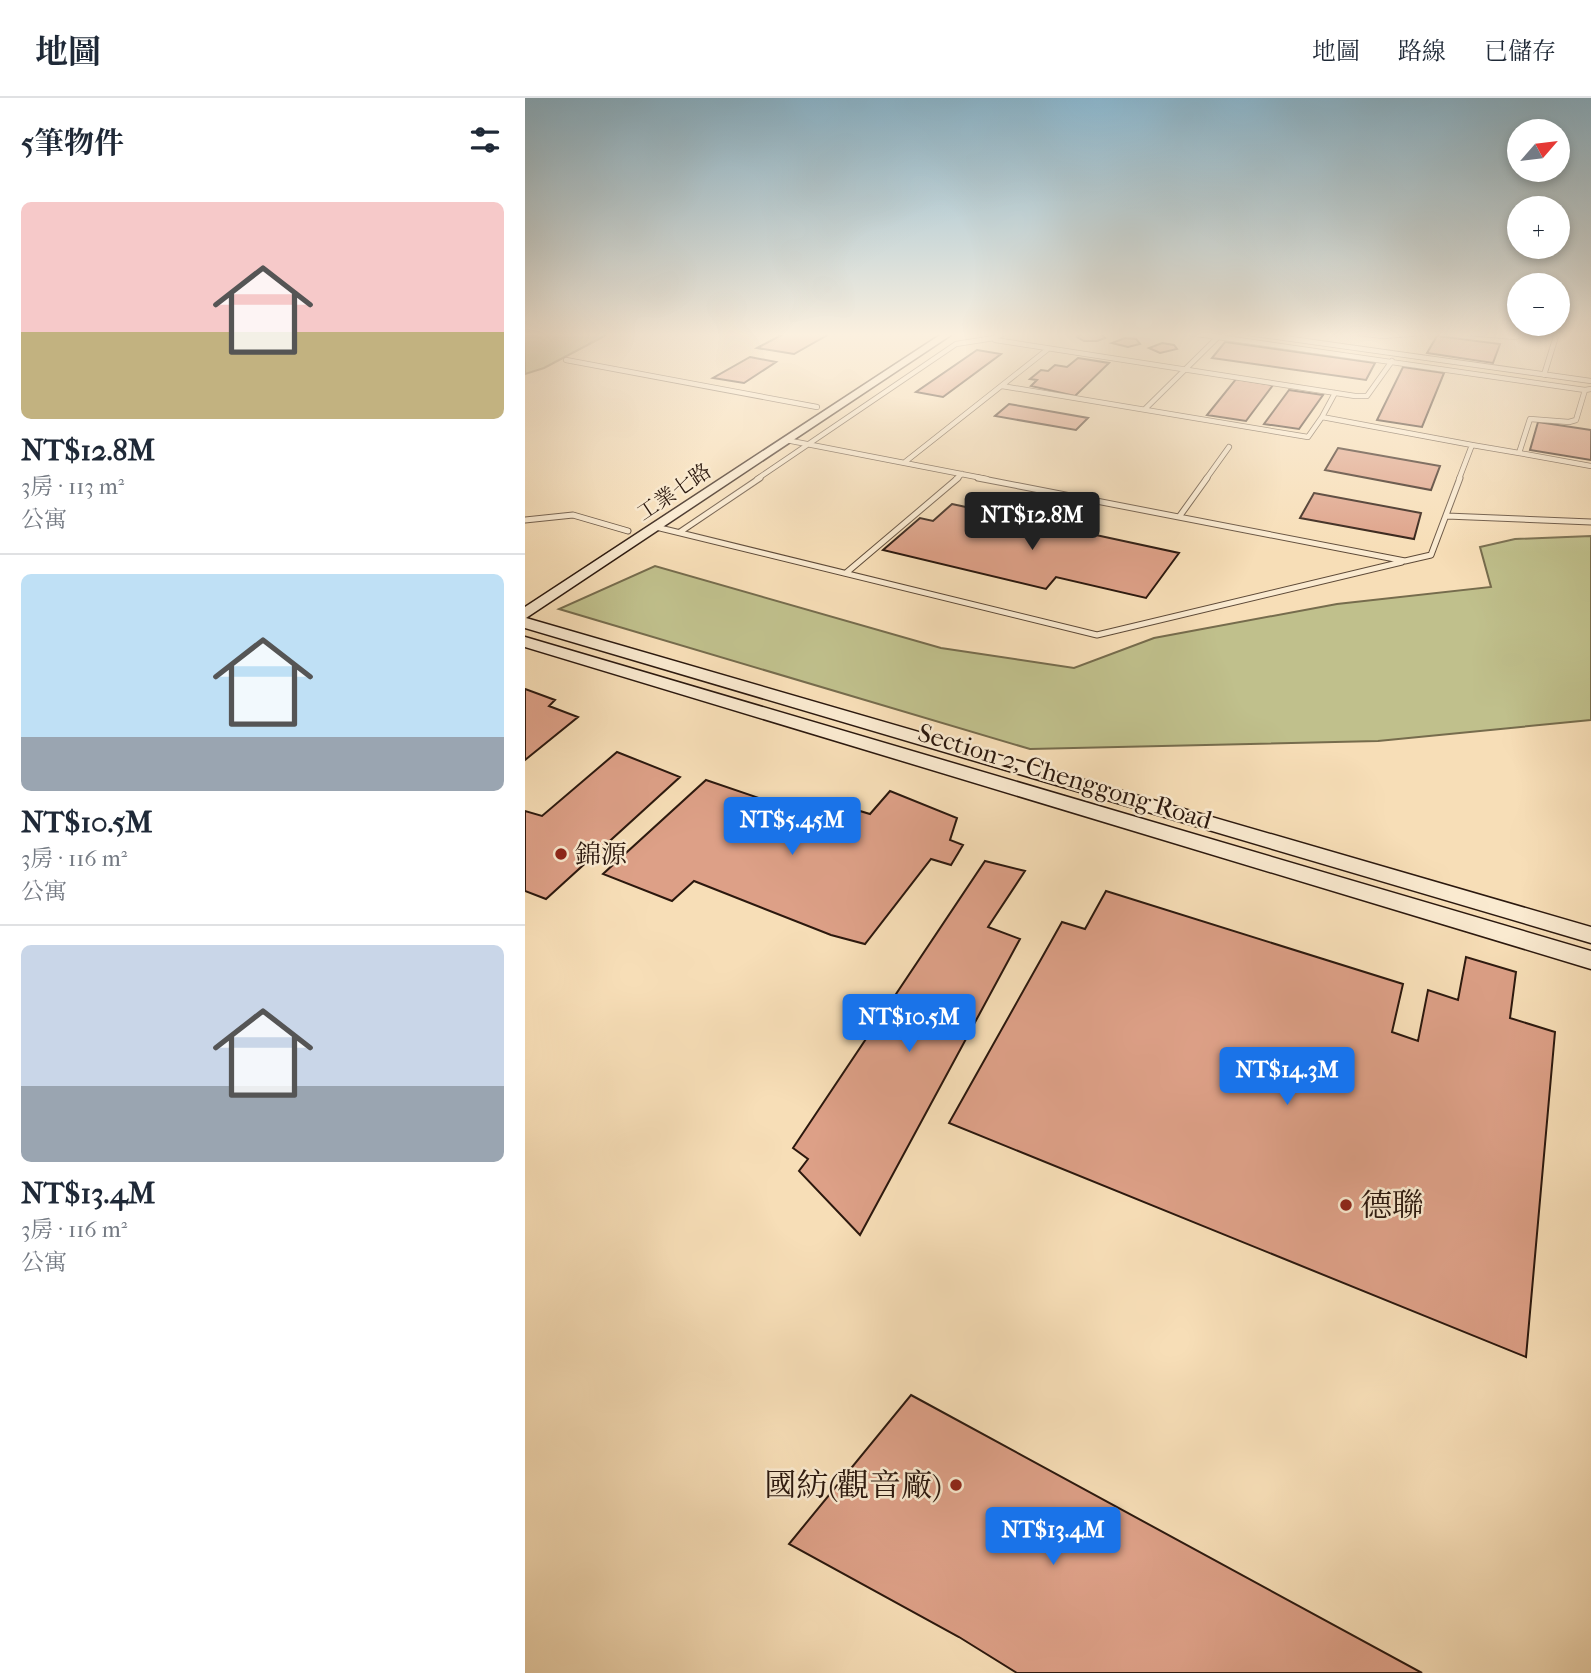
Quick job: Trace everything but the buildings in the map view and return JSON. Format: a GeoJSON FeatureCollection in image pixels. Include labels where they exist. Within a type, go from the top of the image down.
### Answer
{"type":"FeatureCollection","features":[{"type":"Feature","properties":{"kind":"street","name":"工業七路"},"geometry":{"type":"LineString","coordinates":[[525,614],[837,406]]}},
{"type":"Feature","properties":{"kind":"street","name":"工業七路"},"geometry":{"type":"LineString","coordinates":[[525,599],[817,407]]}},
{"type":"Feature","properties":{"kind":"street","name":"Section 2, Chenggong Road"},"geometry":{"type":"LineString","coordinates":[[525,623],[1591,936]]}},
{"type":"Feature","properties":{"kind":"street","name":"Section 2, Chenggong Road"},"geometry":{"type":"LineString","coordinates":[[525,642],[1591,960]]}},
{"type":"Feature","properties":{"kind":"lane"},"geometry":{"type":"LineString","coordinates":[[680,532],[866,406]]}},
{"type":"Feature","properties":{"kind":"lane"},"geometry":{"type":"LineString","coordinates":[[905,463],[976,406]]}},
{"type":"Feature","properties":{"kind":"lane"},"geometry":{"type":"LineString","coordinates":[[1129,406],[1308,437],[1328,406]]}},
{"type":"Feature","properties":{"kind":"lane"},"geometry":{"type":"LineString","coordinates":[[1519,453],[1530,419],[1569,422],[1576,420],[1581,406]]}},
{"type":"Feature","properties":{"kind":"lane"},"geometry":{"type":"LineString","coordinates":[[1322,417],[1591,466]]}},
{"type":"Feature","properties":{"kind":"lane"},"geometry":{"type":"LineString","coordinates":[[786,440],[1405,561]]}},
{"type":"Feature","properties":{"kind":"lane"},"geometry":{"type":"LineString","coordinates":[[656,527],[1097,635],[1431,555],[1472,445]]}},
{"type":"Feature","properties":{"kind":"lane"},"geometry":{"type":"LineString","coordinates":[[1179,516],[1229,447]]}},
{"type":"Feature","properties":{"kind":"lane"},"geometry":{"type":"LineString","coordinates":[[846,573],[963,474]]}},
{"type":"Feature","properties":{"kind":"lane"},"geometry":{"type":"LineString","coordinates":[[525,520],[573,515],[628,531]]}},
{"type":"Feature","properties":{"kind":"lane"},"geometry":{"type":"LineString","coordinates":[[1447,516],[1591,522]]}},
{"type":"Feature","properties":{"kind":"green space"},"geometry":{"type":"Polygon","coordinates":[[[1591,536],[1591,720],[1378,741],[1030,749],[559,609],[655,566],[941,648],[1074,668],[1154,638],[1337,604],[1491,587],[1480,547],[1515,539],[1591,536]]]}},
{"type":"Feature","properties":{"kind":"place","name":"錦源"},"geometry":{"type":"Point","coordinates":[561,854]}},
{"type":"Feature","properties":{"kind":"place","name":"德聯"},"geometry":{"type":"Point","coordinates":[1346,1205]}},
{"type":"Feature","properties":{"kind":"place","name":"國紡(觀音廠)"},"geometry":{"type":"Point","coordinates":[956,1485]}}]}
